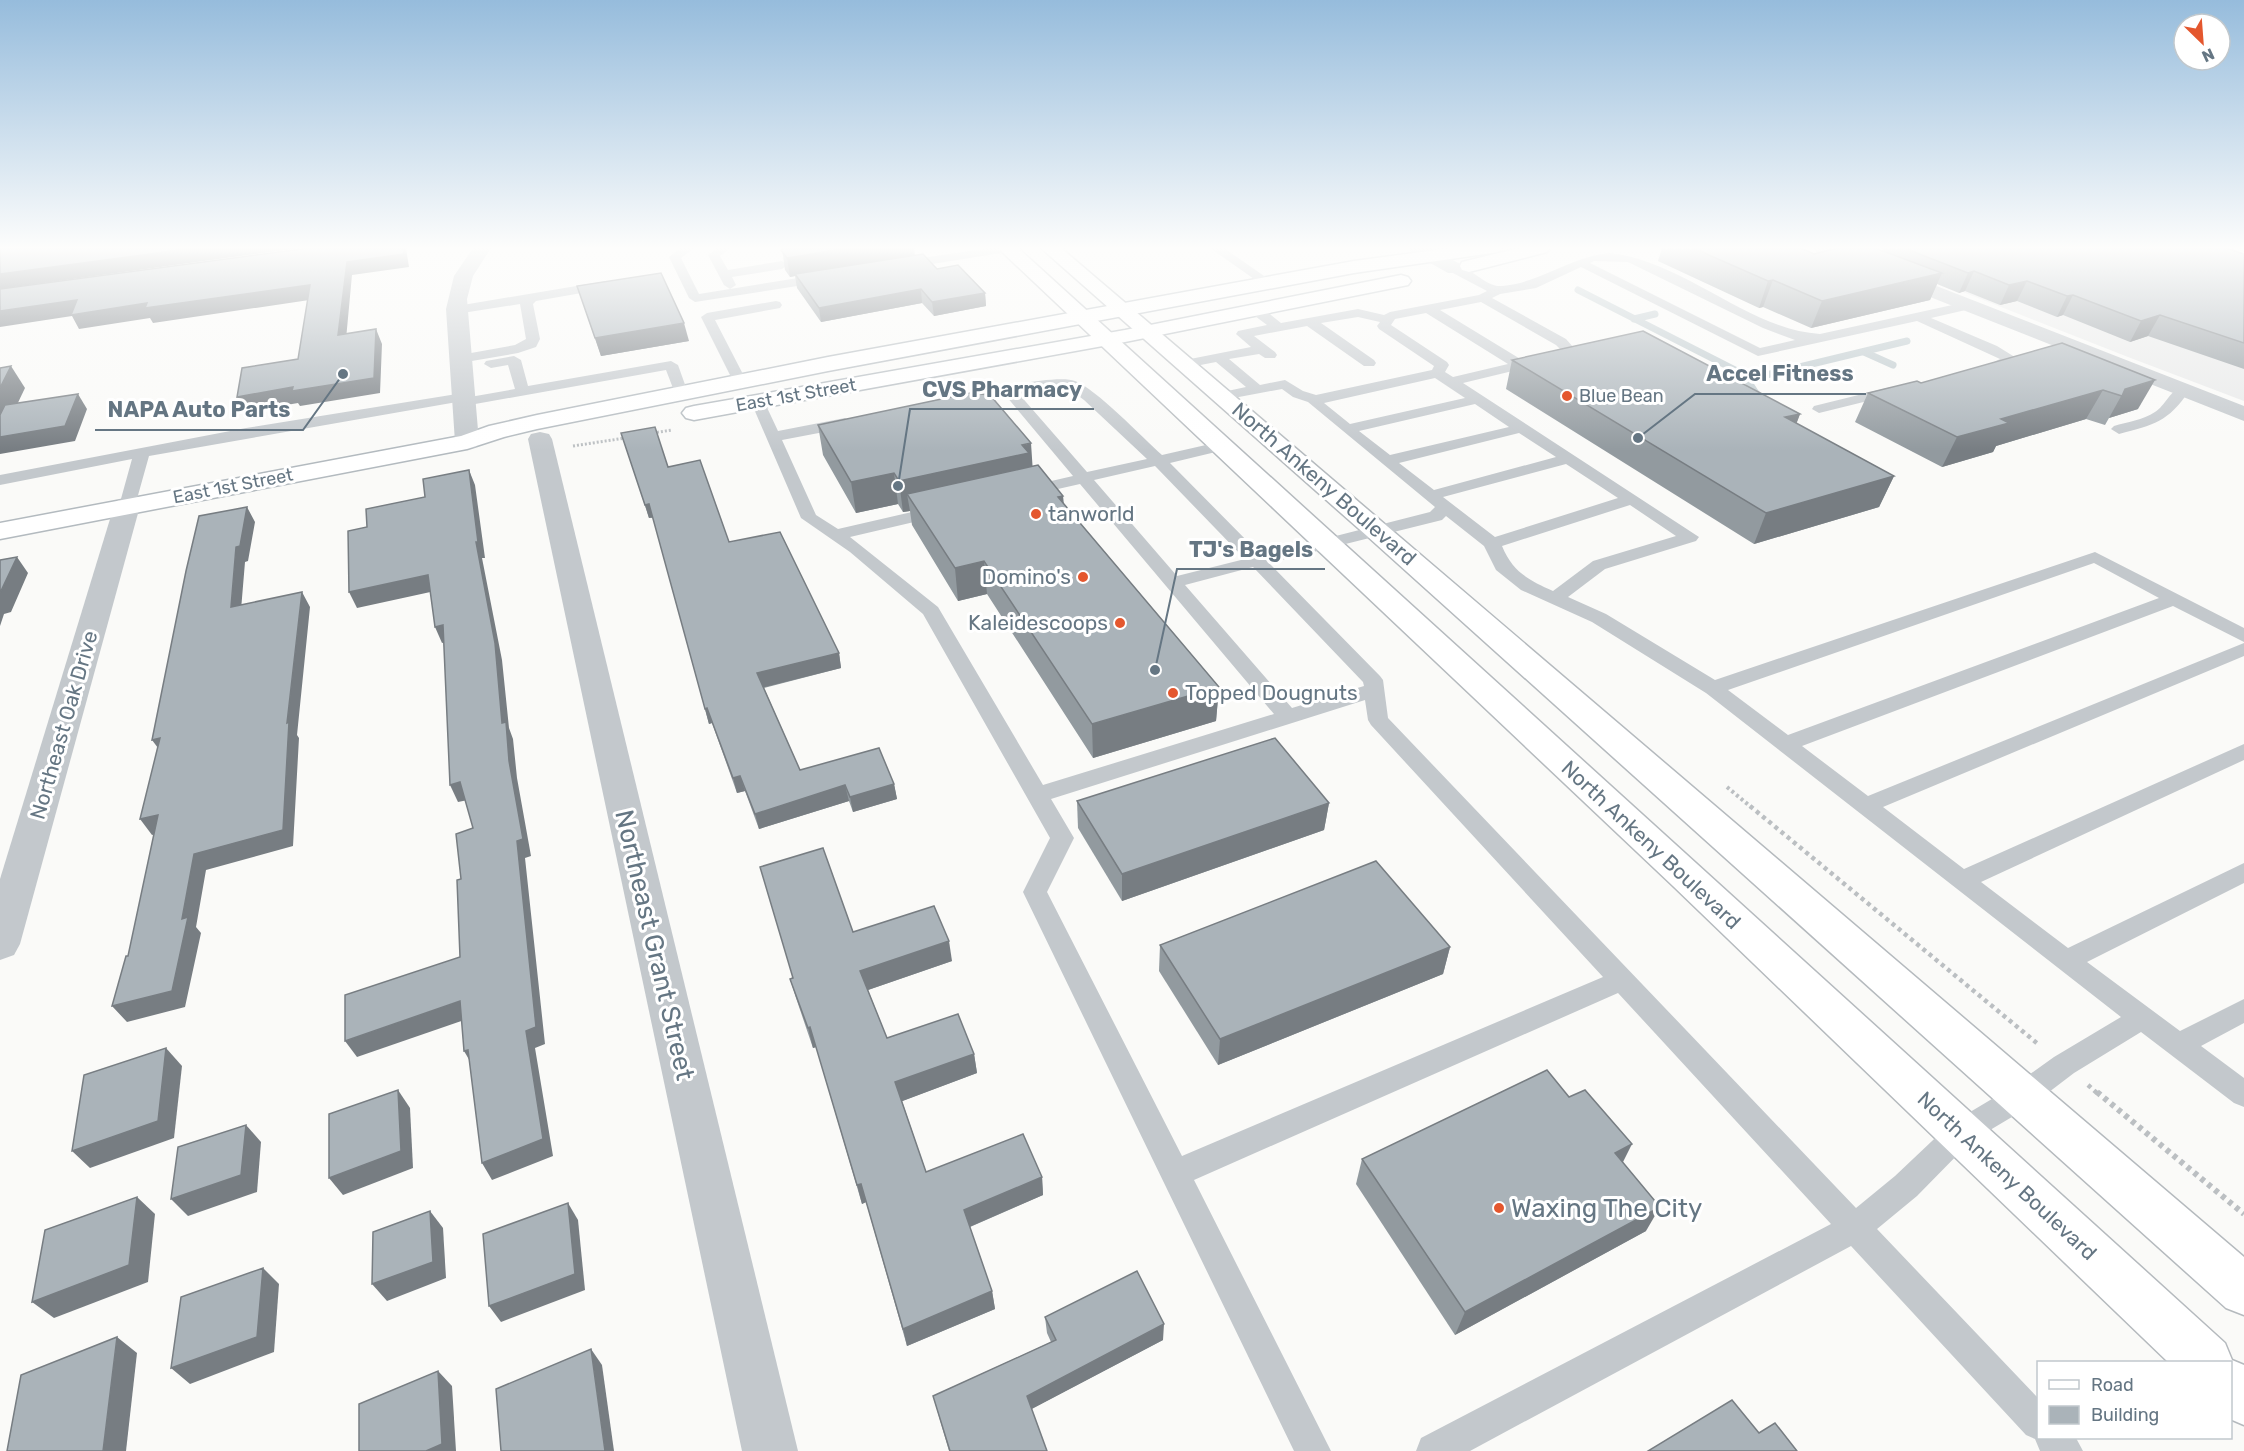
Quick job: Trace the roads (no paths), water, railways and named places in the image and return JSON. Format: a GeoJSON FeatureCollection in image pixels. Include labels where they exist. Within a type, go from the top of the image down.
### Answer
{"type":"FeatureCollection","features":[{"type":"Feature","properties":{"kind":"main road"},"geometry":{"type":"LineString","coordinates":[[1101,316],[1114,325],[1202,316]]}},
{"type":"Feature","properties":{"kind":"main road"},"geometry":{"type":"LineString","coordinates":[[1106,316],[1114,325]]}},
{"type":"Feature","properties":{"kind":"main road"},"geometry":{"type":"LineString","coordinates":[[1114,325],[1148,316]]}},
{"type":"Feature","properties":{"kind":"main road","name":"North Ankeny Boulevard"},"geometry":{"type":"LineString","coordinates":[[1114,325],[1185,364],[2244,1290]]}},
{"type":"Feature","properties":{"kind":"main road","name":"North Ankeny Boulevard"},"geometry":{"type":"LineString","coordinates":[[1114,325],[1219,447],[2205,1361]]}},
{"type":"Feature","properties":{"kind":"main road","name":"East 1st Street"},"geometry":{"type":"LineString","coordinates":[[0,531],[467,442],[507,429],[740,381],[1114,325]]}},
{"type":"Feature","properties":{"kind":"main road","name":"East 1st Street"},"geometry":{"type":"LineString","coordinates":[[467,442],[501,444],[758,402],[1114,325]]}},
{"type":"Feature","properties":{"kind":"main road"},"geometry":{"type":"LineString","coordinates":[[2232,1388],[2244,1398]]}},
{"type":"Feature","properties":{"kind":"street"},"geometry":{"type":"LineString","coordinates":[[457,316],[467,442]]}},
{"type":"Feature","properties":{"kind":"street"},"geometry":{"type":"LineString","coordinates":[[1991,316],[2244,414]]}},
{"type":"Feature","properties":{"kind":"street","name":"Northeast Grant Street"},"geometry":{"type":"LineString","coordinates":[[540,438],[770,1451]]}},
{"type":"Feature","properties":{"kind":"street","name":"Northeast Oak Drive"},"geometry":{"type":"LineString","coordinates":[[0,944],[127,507]]}},
{"type":"Feature","properties":{"kind":"lane"},"geometry":{"type":"LineString","coordinates":[[461,364],[531,344],[533,339],[528,316]]}},
{"type":"Feature","properties":{"kind":"lane"},"geometry":{"type":"LineString","coordinates":[[707,316],[740,381]]}},
{"type":"Feature","properties":{"kind":"lane"},"geometry":{"type":"LineString","coordinates":[[1263,316],[1278,327]]}},
{"type":"Feature","properties":{"kind":"lane"},"geometry":{"type":"LineString","coordinates":[[1307,328],[1349,316]]}},
{"type":"Feature","properties":{"kind":"lane"},"geometry":{"type":"LineString","coordinates":[[1369,316],[1387,320]]}},
{"type":"Feature","properties":{"kind":"lane"},"geometry":{"type":"LineString","coordinates":[[1392,316],[1384,326],[1442,365],[1444,377],[1690,537],[1599,565],[1555,598]]}},
{"type":"Feature","properties":{"kind":"lane"},"geometry":{"type":"LineString","coordinates":[[1440,316],[1520,365]]}},
{"type":"Feature","properties":{"kind":"lane"},"geometry":{"type":"LineString","coordinates":[[1514,316],[1561,342],[1567,348],[1565,354],[1520,365],[1322,398],[1315,404],[1492,543],[1502,566],[1527,586],[1599,618],[1713,688],[2066,961],[2244,1094]]}},
{"type":"Feature","properties":{"kind":"lane"},"geometry":{"type":"LineString","coordinates":[[1686,316],[1758,352],[1924,316]]}},
{"type":"Feature","properties":{"kind":"lane"},"geometry":{"type":"LineString","coordinates":[[1749,316],[1800,337],[1820,338]]}},
{"type":"Feature","properties":{"kind":"lane"},"geometry":{"type":"LineString","coordinates":[[1919,317],[1992,349],[2011,360],[1969,372]]}},
{"type":"Feature","properties":{"kind":"lane"},"geometry":{"type":"LineString","coordinates":[[1185,364],[1260,350],[1243,334],[1278,327],[1322,330],[1369,363]]}},
{"type":"Feature","properties":{"kind":"lane"},"geometry":{"type":"LineString","coordinates":[[1219,358],[1258,390]]}},
{"type":"Feature","properties":{"kind":"lane"},"geometry":{"type":"LineString","coordinates":[[461,364],[514,360],[523,392]]}},
{"type":"Feature","properties":{"kind":"lane"},"geometry":{"type":"LineString","coordinates":[[0,480],[246,433],[523,392],[670,365],[681,393]]}},
{"type":"Feature","properties":{"kind":"lane"},"geometry":{"type":"LineString","coordinates":[[1271,373],[1287,377],[1298,394],[1318,401]]}},
{"type":"Feature","properties":{"kind":"lane"},"geometry":{"type":"LineString","coordinates":[[1222,396],[1258,390],[1287,377]]}},
{"type":"Feature","properties":{"kind":"lane"},"geometry":{"type":"LineString","coordinates":[[942,404],[1043,385],[1071,384],[1089,397],[1158,460],[1373,680],[1378,720],[2037,1422]]}},
{"type":"Feature","properties":{"kind":"lane"},"geometry":{"type":"LineString","coordinates":[[1819,409],[1900,389]]}},
{"type":"Feature","properties":{"kind":"lane"},"geometry":{"type":"LineString","coordinates":[[1009,391],[1085,477],[1288,717]]}},
{"type":"Feature","properties":{"kind":"lane"},"geometry":{"type":"LineString","coordinates":[[2119,429],[2159,418],[2169,411],[2182,391]]}},
{"type":"Feature","properties":{"kind":"lane"},"geometry":{"type":"LineString","coordinates":[[1347,429],[1478,399]]}},
{"type":"Feature","properties":{"kind":"lane"},"geometry":{"type":"LineString","coordinates":[[758,402],[809,518],[856,548],[931,611],[1062,838],[1035,892],[1313,1451]]}},
{"type":"Feature","properties":{"kind":"lane"},"geometry":{"type":"LineString","coordinates":[[772,436],[863,419]]}},
{"type":"Feature","properties":{"kind":"lane"},"geometry":{"type":"LineString","coordinates":[[1387,461],[1522,428]]}},
{"type":"Feature","properties":{"kind":"lane"},"geometry":{"type":"LineString","coordinates":[[1005,496],[1219,447]]}},
{"type":"Feature","properties":{"kind":"lane"},"geometry":{"type":"LineString","coordinates":[[127,507],[142,453]]}},
{"type":"Feature","properties":{"kind":"lane"},"geometry":{"type":"LineString","coordinates":[[1437,502],[1569,458]]}},
{"type":"Feature","properties":{"kind":"lane"},"geometry":{"type":"LineString","coordinates":[[1492,543],[1632,499]]}},
{"type":"Feature","properties":{"kind":"lane"},"geometry":{"type":"LineString","coordinates":[[1174,582],[1436,516],[1437,502]]}},
{"type":"Feature","properties":{"kind":"lane"},"geometry":{"type":"LineString","coordinates":[[836,535],[949,509]]}},
{"type":"Feature","properties":{"kind":"lane"},"geometry":{"type":"LineString","coordinates":[[1713,688],[2095,557],[2244,636]]}},
{"type":"Feature","properties":{"kind":"lane"},"geometry":{"type":"LineString","coordinates":[[1785,744],[2175,599]]}},
{"type":"Feature","properties":{"kind":"lane"},"geometry":{"type":"LineString","coordinates":[[1865,806],[2244,649]]}},
{"type":"Feature","properties":{"kind":"lane"},"geometry":{"type":"LineString","coordinates":[[1037,795],[1374,690]]}},
{"type":"Feature","properties":{"kind":"lane"},"geometry":{"type":"LineString","coordinates":[[1962,880],[2244,751]]}},
{"type":"Feature","properties":{"kind":"lane"},"geometry":{"type":"LineString","coordinates":[[2066,961],[2244,872]]}},
{"type":"Feature","properties":{"kind":"lane"},"geometry":{"type":"LineString","coordinates":[[1174,1174],[1622,980]]}},
{"type":"Feature","properties":{"kind":"lane"},"geometry":{"type":"LineString","coordinates":[[2178,1045],[2244,1010]]}},
{"type":"Feature","properties":{"kind":"lane"},"geometry":{"type":"LineString","coordinates":[[1434,1451],[1855,1228],[1906,1186],[1960,1133],[2022,1096],[2064,1065],[2142,1018]]}},
{"type":"Feature","properties":{"kind":"lane"},"geometry":{"type":"LineString","coordinates":[[2054,1439],[2065,1451]]}},
{"type":"Feature","properties":{"kind":"waterway"},"geometry":{"type":"LineString","coordinates":[[1629,316],[1635,319]]}},
{"type":"Feature","properties":{"kind":"waterway"},"geometry":{"type":"LineString","coordinates":[[1635,319],[1648,316]]}},
{"type":"Feature","properties":{"kind":"waterway"},"geometry":{"type":"LineString","coordinates":[[1635,319],[1747,376],[1762,376],[1907,341]]}},
{"type":"Feature","properties":{"kind":"waterway"},"geometry":{"type":"LineString","coordinates":[[1864,352],[1893,365]]}},
{"type":"Feature","properties":{"kind":"waterway"},"geometry":{"type":"LineString","coordinates":[[1744,375],[1757,395]]}},
{"type":"Feature","properties":{"kind":"waterway"},"geometry":{"type":"LineString","coordinates":[[1757,395],[1762,399]]}},
{"type":"Feature","properties":{"kind":"place","name":"NAPA Auto Parts"},"geometry":{"type":"Point","coordinates":[343,374]}},
{"type":"Feature","properties":{"kind":"place","name":"Blue Bean"},"geometry":{"type":"Point","coordinates":[1567,396]}},
{"type":"Feature","properties":{"kind":"place","name":"Accel Fitness"},"geometry":{"type":"Point","coordinates":[1638,438]}},
{"type":"Feature","properties":{"kind":"place","name":"CVS Pharmacy"},"geometry":{"type":"Point","coordinates":[898,486]}},
{"type":"Feature","properties":{"kind":"place","name":"tanworld"},"geometry":{"type":"Point","coordinates":[1036,514]}},
{"type":"Feature","properties":{"kind":"place","name":"Domino's"},"geometry":{"type":"Point","coordinates":[1083,577]}},
{"type":"Feature","properties":{"kind":"place","name":"Kaleidescoops"},"geometry":{"type":"Point","coordinates":[1120,623]}},
{"type":"Feature","properties":{"kind":"place","name":"TJ's Bagels"},"geometry":{"type":"Point","coordinates":[1155,670]}},
{"type":"Feature","properties":{"kind":"place","name":"Topped Dougnuts"},"geometry":{"type":"Point","coordinates":[1173,693]}},
{"type":"Feature","properties":{"kind":"place","name":"Waxing The City"},"geometry":{"type":"Point","coordinates":[1499,1208]}}]}
